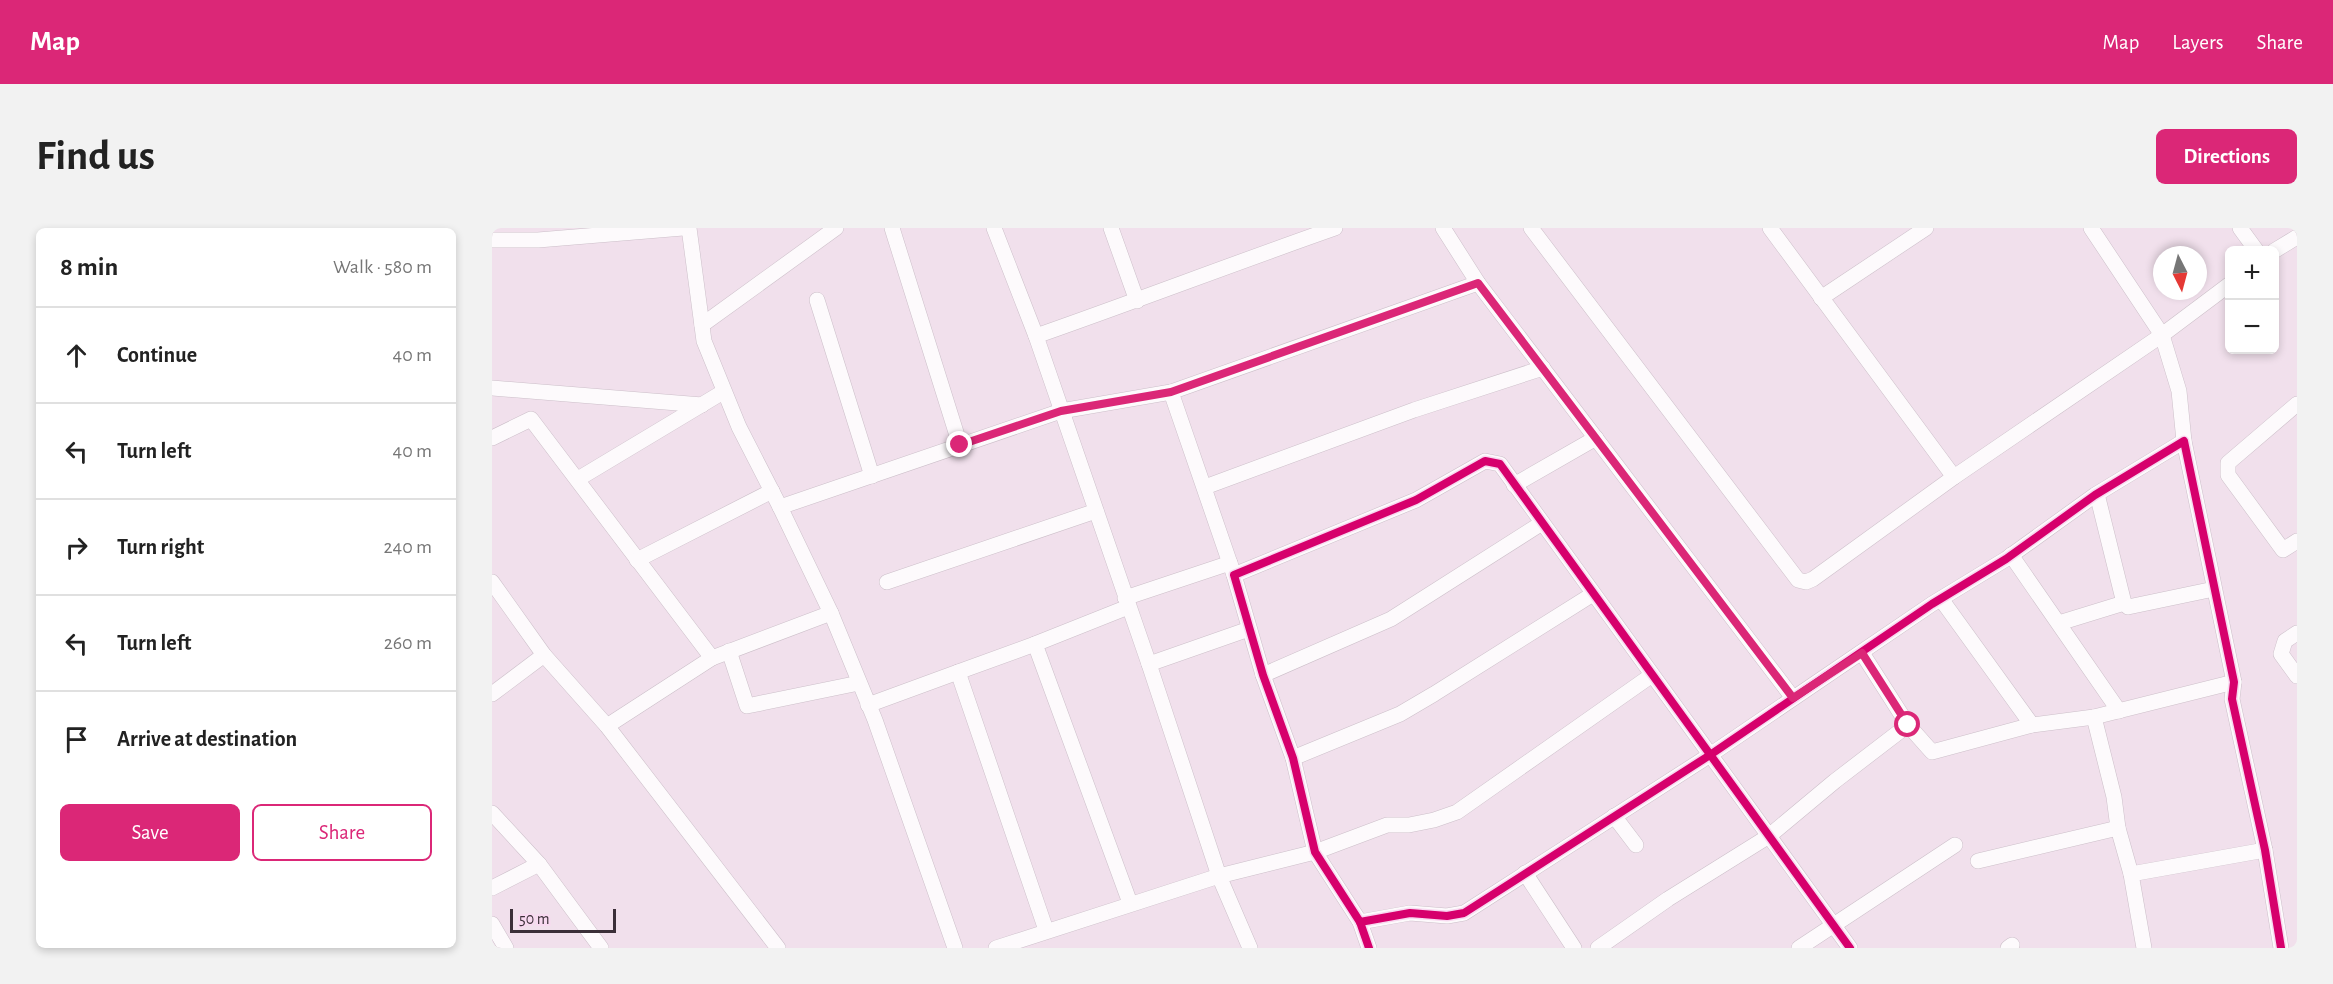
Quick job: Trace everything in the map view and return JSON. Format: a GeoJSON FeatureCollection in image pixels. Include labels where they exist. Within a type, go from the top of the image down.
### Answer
{"type":"FeatureCollection","features":[{"type":"Feature","properties":{"kind":"street"},"geometry":{"type":"LineString","coordinates":[[492,240],[538,240],[683,228]]}},
{"type":"Feature","properties":{"kind":"street"},"geometry":{"type":"LineString","coordinates":[[689,228],[704,341],[723,392],[831,613],[875,720],[955,948]]}},
{"type":"Feature","properties":{"kind":"street"},"geometry":{"type":"LineString","coordinates":[[702,325],[836,228]]}},
{"type":"Feature","properties":{"kind":"street"},"geometry":{"type":"LineString","coordinates":[[892,228],[960,445]]}},
{"type":"Feature","properties":{"kind":"street"},"geometry":{"type":"LineString","coordinates":[[994,228],[1036,336],[1219,876],[1250,948]]}},
{"type":"Feature","properties":{"kind":"street"},"geometry":{"type":"LineString","coordinates":[[1111,228],[1137,301]]}},
{"type":"Feature","properties":{"kind":"street"},"geometry":{"type":"LineString","coordinates":[[1443,228],[1478,283],[1793,698]]}},
{"type":"Feature","properties":{"kind":"street"},"geometry":{"type":"LineString","coordinates":[[1531,228],[1798,580],[1806,582],[1954,477],[2162,335],[2225,287]]}},
{"type":"Feature","properties":{"kind":"street"},"geometry":{"type":"LineString","coordinates":[[1770,228],[1954,477]]}},
{"type":"Feature","properties":{"kind":"street"},"geometry":{"type":"LineString","coordinates":[[1821,298],[1926,228]]}},
{"type":"Feature","properties":{"kind":"street"},"geometry":{"type":"LineString","coordinates":[[2091,228],[2162,335],[2180,391],[2184,441],[2234,682],[2232,699],[2265,850],[2281,948]]}},
{"type":"Feature","properties":{"kind":"street"},"geometry":{"type":"LineString","coordinates":[[2240,228],[2253,246]]}},
{"type":"Feature","properties":{"kind":"street"},"geometry":{"type":"LineString","coordinates":[[1036,336],[1330,229]]}},
{"type":"Feature","properties":{"kind":"street"},"geometry":{"type":"LineString","coordinates":[[2279,248],[2297,237]]}},
{"type":"Feature","properties":{"kind":"street"},"geometry":{"type":"LineString","coordinates":[[780,507],[1061,411],[1171,392],[1478,283]]}},
{"type":"Feature","properties":{"kind":"street"},"geometry":{"type":"LineString","coordinates":[[817,300],[872,476]]}},
{"type":"Feature","properties":{"kind":"street"},"geometry":{"type":"LineString","coordinates":[[1205,486],[1414,410],[1543,368]]}},
{"type":"Feature","properties":{"kind":"street"},"geometry":{"type":"LineString","coordinates":[[492,388],[702,405]]}},
{"type":"Feature","properties":{"kind":"street"},"geometry":{"type":"LineString","coordinates":[[578,479],[723,392]]}},
{"type":"Feature","properties":{"kind":"street"},"geometry":{"type":"LineString","coordinates":[[1171,392],[1205,486],[1263,675],[1293,758],[1315,852],[1360,922],[1369,948]]}},
{"type":"Feature","properties":{"kind":"street"},"geometry":{"type":"LineString","coordinates":[[2297,404],[2228,463],[2228,475],[2283,550],[2297,541]]}},
{"type":"Feature","properties":{"kind":"street"},"geometry":{"type":"LineString","coordinates":[[492,438],[531,419],[712,658]]}},
{"type":"Feature","properties":{"kind":"street"},"geometry":{"type":"LineString","coordinates":[[1514,485],[1596,438]]}},
{"type":"Feature","properties":{"kind":"street"},"geometry":{"type":"LineString","coordinates":[[1360,922],[1410,913],[1447,916],[1464,913],[1710,755],[1941,598],[2012,555],[2097,494],[2184,441]]}},
{"type":"Feature","properties":{"kind":"street"},"geometry":{"type":"LineString","coordinates":[[867,705],[1035,644],[1127,602],[1232,569],[1416,500],[1485,461],[1500,464],[1850,948]]}},
{"type":"Feature","properties":{"kind":"street"},"geometry":{"type":"LineString","coordinates":[[637,560],[772,491]]}},
{"type":"Feature","properties":{"kind":"street"},"geometry":{"type":"LineString","coordinates":[[2097,494],[2124,603],[2128,607],[2214,589]]}},
{"type":"Feature","properties":{"kind":"street"},"geometry":{"type":"LineString","coordinates":[[887,582],[1096,511]]}},
{"type":"Feature","properties":{"kind":"street"},"geometry":{"type":"LineString","coordinates":[[1263,675],[1391,620],[1542,523]]}},
{"type":"Feature","properties":{"kind":"street"},"geometry":{"type":"LineString","coordinates":[[2012,555],[2119,711]]}},
{"type":"Feature","properties":{"kind":"street"},"geometry":{"type":"LineString","coordinates":[[492,582],[544,655],[607,726],[778,948]]}},
{"type":"Feature","properties":{"kind":"street"},"geometry":{"type":"LineString","coordinates":[[1293,758],[1400,714],[1593,594]]}},
{"type":"Feature","properties":{"kind":"street"},"geometry":{"type":"LineString","coordinates":[[1941,598],[2032,725]]}},
{"type":"Feature","properties":{"kind":"street"},"geometry":{"type":"LineString","coordinates":[[2059,623],[2124,603]]}},
{"type":"Feature","properties":{"kind":"street"},"geometry":{"type":"LineString","coordinates":[[607,726],[712,658],[831,613]]}},
{"type":"Feature","properties":{"kind":"street"},"geometry":{"type":"LineString","coordinates":[[1149,664],[1249,629]]}},
{"type":"Feature","properties":{"kind":"street"},"geometry":{"type":"LineString","coordinates":[[2297,633],[2285,641],[2281,654],[2297,676]]}},
{"type":"Feature","properties":{"kind":"street"},"geometry":{"type":"LineString","coordinates":[[1035,644],[1130,903]]}},
{"type":"Feature","properties":{"kind":"street"},"geometry":{"type":"LineString","coordinates":[[729,651],[747,706],[859,682]]}},
{"type":"Feature","properties":{"kind":"street"},"geometry":{"type":"LineString","coordinates":[[1862,653],[1908,725],[1932,752],[2032,725],[2094,717],[2234,682]]}},
{"type":"Feature","properties":{"kind":"street"},"geometry":{"type":"LineString","coordinates":[[492,694],[544,655]]}},
{"type":"Feature","properties":{"kind":"street"},"geometry":{"type":"LineString","coordinates":[[958,672],[1046,930]]}},
{"type":"Feature","properties":{"kind":"street"},"geometry":{"type":"LineString","coordinates":[[996,948],[1219,876],[1315,852],[1387,825],[1409,825],[1457,812],[1652,675]]}},
{"type":"Feature","properties":{"kind":"street"},"geometry":{"type":"LineString","coordinates":[[2094,717],[2114,797],[2118,828],[2132,874],[2144,948]]}},
{"type":"Feature","properties":{"kind":"street"},"geometry":{"type":"LineString","coordinates":[[1598,948],[1668,899],[1769,836],[1908,725]]}},
{"type":"Feature","properties":{"kind":"street"},"geometry":{"type":"LineString","coordinates":[[492,813],[539,864],[597,947]]}},
{"type":"Feature","properties":{"kind":"street"},"geometry":{"type":"LineString","coordinates":[[1614,816],[1636,846]]}},
{"type":"Feature","properties":{"kind":"street"},"geometry":{"type":"LineString","coordinates":[[1977,861],[2118,828]]}},
{"type":"Feature","properties":{"kind":"street"},"geometry":{"type":"LineString","coordinates":[[1799,948],[1954,845]]}},
{"type":"Feature","properties":{"kind":"street"},"geometry":{"type":"LineString","coordinates":[[2132,874],[2265,850]]}},
{"type":"Feature","properties":{"kind":"street"},"geometry":{"type":"LineString","coordinates":[[492,888],[539,864]]}},
{"type":"Feature","properties":{"kind":"street"},"geometry":{"type":"LineString","coordinates":[[1525,873],[1575,948]]}},
{"type":"Feature","properties":{"kind":"street"},"geometry":{"type":"LineString","coordinates":[[492,924],[506,948]]}},
{"type":"Feature","properties":{"kind":"cycle path"},"geometry":{"type":"LineString","coordinates":[[1360,922],[1410,913],[1447,916],[1464,913],[1710,755],[1932,604],[2006,559],[2095,495],[2184,441],[2234,682],[2232,699],[2265,850],[2281,948]]}},
{"type":"Feature","properties":{"kind":"cycle path"},"geometry":{"type":"LineString","coordinates":[[1369,948],[1360,922],[1315,852],[1293,758],[1263,675],[1234,575],[1416,500],[1485,461],[1500,464],[1850,948]]}},
{"type":"Feature","properties":{"kind":"route"},"geometry":{"type":"LineString","coordinates":[[960,445],[1061,411],[1171,392],[1478,283],[1793,698],[1862,653],[1908,725]]}}]}
